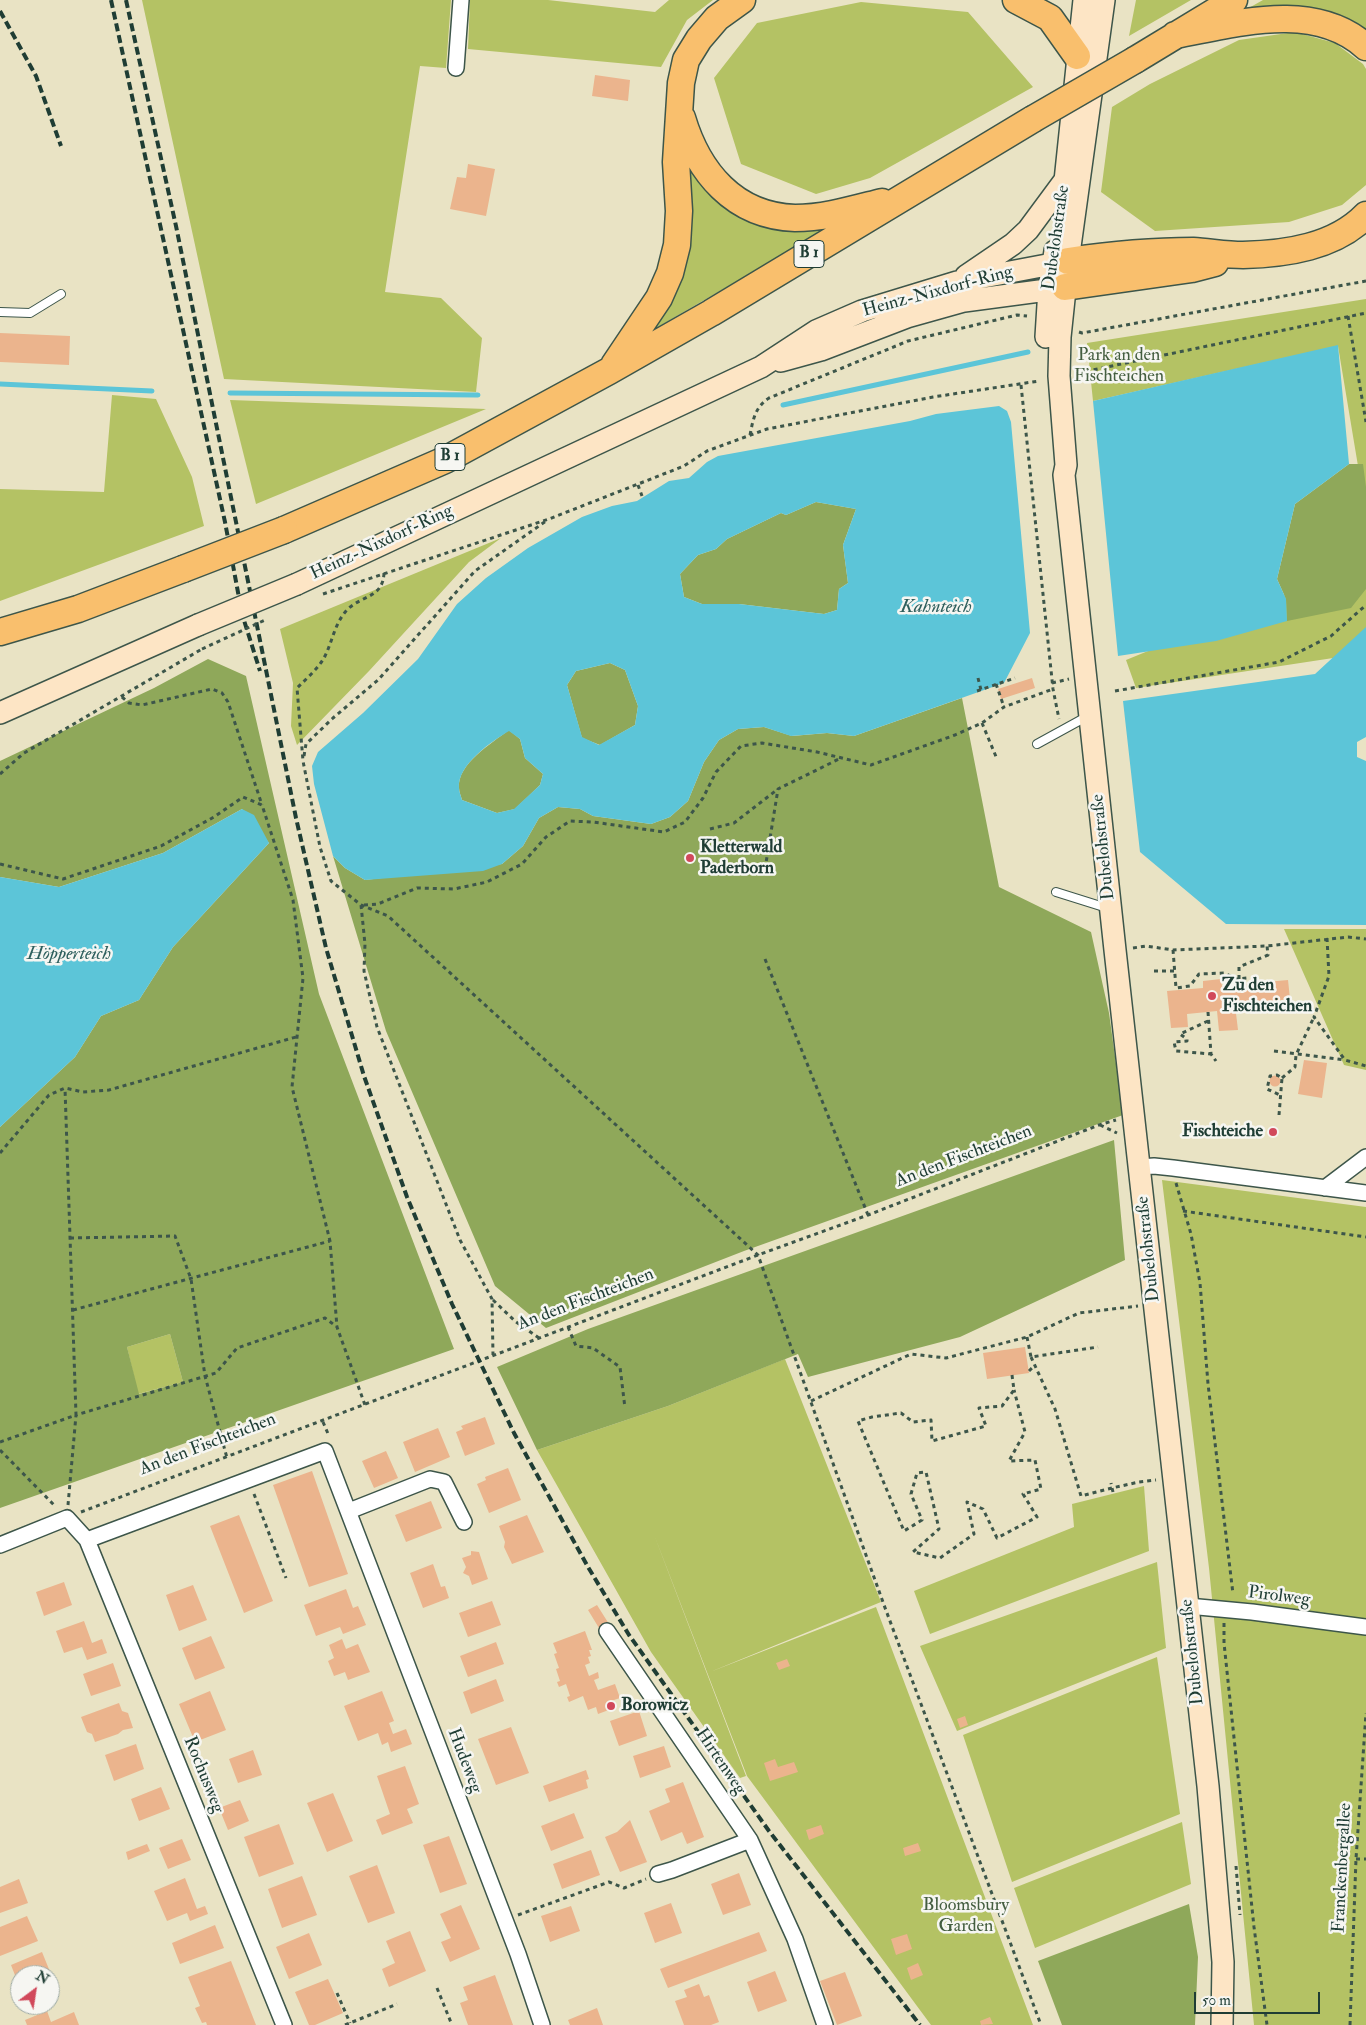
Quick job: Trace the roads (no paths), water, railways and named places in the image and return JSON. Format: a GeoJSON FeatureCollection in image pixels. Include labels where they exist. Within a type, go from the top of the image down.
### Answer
{"type":"FeatureCollection","features":[{"type":"Feature","properties":{"kind":"highway"},"geometry":{"type":"LineString","coordinates":[[742,0],[717,18],[698,39],[686,60],[680,83],[679,108],[689,141],[702,165],[716,183],[739,201],[764,213],[795,218],[828,215],[907,196]]}},
{"type":"Feature","properties":{"kind":"highway"},"geometry":{"type":"LineString","coordinates":[[1016,0],[1050,18],[1077,56]]}},
{"type":"Feature","properties":{"kind":"highway","name":"B 1"},"geometry":{"type":"LineString","coordinates":[[0,632],[78,609],[284,530],[445,460],[610,371],[1234,0]]}},
{"type":"Feature","properties":{"kind":"highway"},"geometry":{"type":"LineString","coordinates":[[1175,35],[1250,21],[1285,17],[1313,19],[1353,36],[1366,47]]}},
{"type":"Feature","properties":{"kind":"highway","name":"B 1"},"geometry":{"type":"LineString","coordinates":[[610,371],[659,298],[670,273],[677,245],[676,162],[679,108]]}},
{"type":"Feature","properties":{"kind":"highway"},"geometry":{"type":"LineString","coordinates":[[1057,288],[1192,269],[1242,255],[1312,246],[1339,236],[1366,215]]}},
{"type":"Feature","properties":{"kind":"highway"},"geometry":{"type":"LineString","coordinates":[[1060,262],[1100,256],[1193,252],[1242,255]]}},
{"type":"Feature","properties":{"kind":"main road","name":"Dubelohstraße"},"geometry":{"type":"LineString","coordinates":[[1060,262],[1065,180],[1084,0]]}},
{"type":"Feature","properties":{"kind":"main road","name":"Dubelohstraße"},"geometry":{"type":"LineString","coordinates":[[1104,0],[1057,288],[1058,352],[1066,465],[1064,475],[1208,1786],[1222,1953],[1222,2025]]}},
{"type":"Feature","properties":{"kind":"main road"},"geometry":{"type":"LineString","coordinates":[[957,282],[1013,244],[1028,230],[1065,180]]}},
{"type":"Feature","properties":{"kind":"main road","name":"Heinz-Nixdorf-Ring"},"geometry":{"type":"LineString","coordinates":[[0,713],[198,625],[297,584],[761,367],[816,331],[854,314],[900,298],[957,282],[1060,262]]}},
{"type":"Feature","properties":{"kind":"main road","name":"Heinz-Nixdorf-Ring"},"geometry":{"type":"LineString","coordinates":[[761,367],[821,350],[899,320],[964,301],[1057,288]]}},
{"type":"Feature","properties":{"kind":"street"},"geometry":{"type":"LineString","coordinates":[[456,68],[461,0]]}},
{"type":"Feature","properties":{"kind":"street"},"geometry":{"type":"LineString","coordinates":[[1326,1188],[1366,1157]]}},
{"type":"Feature","properties":{"kind":"street"},"geometry":{"type":"LineString","coordinates":[[1140,1167],[1173,1168],[1366,1193]]}},
{"type":"Feature","properties":{"kind":"street","name":"Hudeweg"},"geometry":{"type":"LineString","coordinates":[[87,1540],[325,1451],[505,1919],[542,2025]]}},
{"type":"Feature","properties":{"kind":"street"},"geometry":{"type":"LineString","coordinates":[[349,1511],[430,1479],[444,1482],[464,1522]]}},
{"type":"Feature","properties":{"kind":"street"},"geometry":{"type":"LineString","coordinates":[[0,1545],[67,1518],[87,1540]]}},
{"type":"Feature","properties":{"kind":"street","name":"Rochusweg"},"geometry":{"type":"LineString","coordinates":[[87,1540],[284,2025]]}},
{"type":"Feature","properties":{"kind":"street","name":"Pirolweg"},"geometry":{"type":"LineString","coordinates":[[1188,1606],[1229,1609],[1366,1627]]}},
{"type":"Feature","properties":{"kind":"street","name":"Hirtenweg"},"geometry":{"type":"LineString","coordinates":[[607,1632],[750,1840],[795,1939],[825,2025]]}},
{"type":"Feature","properties":{"kind":"street"},"geometry":{"type":"LineString","coordinates":[[658,1874],[750,1840]]}},
{"type":"Feature","properties":{"kind":"lane"},"geometry":{"type":"LineString","coordinates":[[0,312],[30,313],[61,294]]}},
{"type":"Feature","properties":{"kind":"lane"},"geometry":{"type":"LineString","coordinates":[[1036,744],[1090,716]]}},
{"type":"Feature","properties":{"kind":"lane"},"geometry":{"type":"LineString","coordinates":[[1056,892],[1111,909]]}},
{"type":"Feature","properties":{"kind":"water"},"geometry":{"type":"Polygon","coordinates":[[[1338,345],[1349,464],[1295,504],[1277,579],[1286,599],[1287,621],[1216,641],[1118,656],[1093,401],[1338,345]]]}},
{"type":"Feature","properties":{"kind":"water","name":"Kahnteich"},"geometry":{"type":"Polygon","coordinates":[[[999,406],[1007,411],[1011,422],[1030,633],[1004,683],[854,736],[827,733],[791,736],[764,727],[738,729],[719,740],[704,762],[688,801],[670,817],[651,824],[593,816],[580,809],[558,807],[539,818],[523,846],[502,864],[483,871],[365,880],[345,868],[333,856],[314,784],[312,766],[318,752],[363,713],[418,659],[457,604],[486,578],[528,548],[582,517],[612,506],[637,501],[669,481],[689,478],[707,462],[718,456],[910,421],[936,414],[999,406]],[[816,502],[786,515],[781,513],[727,539],[716,549],[698,555],[680,574],[684,597],[702,604],[739,604],[824,614],[837,610],[839,589],[848,583],[843,545],[856,509],[816,502]],[[610,663],[576,671],[567,685],[582,737],[599,745],[635,725],[638,706],[625,670],[610,663]],[[509,731],[469,762],[460,779],[459,788],[462,800],[497,813],[514,809],[540,785],[543,774],[525,758],[520,739],[509,731]]]}},
{"type":"Feature","properties":{"kind":"water"},"geometry":{"type":"Polygon","coordinates":[[[1366,627],[1366,737],[1357,742],[1357,757],[1366,761],[1366,925],[1226,924],[1140,852],[1123,701],[1315,674],[1366,627]]]}},
{"type":"Feature","properties":{"kind":"water","name":"Höpperteich"},"geometry":{"type":"Polygon","coordinates":[[[242,809],[254,815],[269,843],[173,947],[139,1000],[101,1016],[75,1057],[0,1127],[0,877],[59,887],[163,853],[242,809]]]}},
{"type":"Feature","properties":{"kind":"waterway"},"geometry":{"type":"LineString","coordinates":[[783,405],[1028,352]]}},
{"type":"Feature","properties":{"kind":"waterway"},"geometry":{"type":"LineString","coordinates":[[0,384],[152,391]]}},
{"type":"Feature","properties":{"kind":"waterway"},"geometry":{"type":"LineString","coordinates":[[230,393],[478,395]]}},
{"type":"Feature","properties":{"kind":"railway"},"geometry":{"type":"LineString","coordinates":[[111,0],[225,522],[242,614],[260,671]]}},
{"type":"Feature","properties":{"kind":"railway"},"geometry":{"type":"LineString","coordinates":[[126,0],[176,226],[296,818],[326,948],[364,1076],[407,1197],[452,1304],[514,1433],[588,1567],[629,1635],[769,1831],[920,2025]]}},
{"type":"Feature","properties":{"kind":"railway"},"geometry":{"type":"LineString","coordinates":[[0,11],[36,76],[61,146]]}},
{"type":"Feature","properties":{"kind":"place","name":"Kletterwald Paderborn"},"geometry":{"type":"Point","coordinates":[690,858]}},
{"type":"Feature","properties":{"kind":"place","name":"Zu den Fischteichen"},"geometry":{"type":"Point","coordinates":[1212,996]}},
{"type":"Feature","properties":{"kind":"place","name":"Fischteiche"},"geometry":{"type":"Point","coordinates":[1273,1132]}},
{"type":"Feature","properties":{"kind":"place","name":"Borowicz"},"geometry":{"type":"Point","coordinates":[611,1706]}},
{"type":"Feature","properties":{"kind":"park label","name":"Park an den Fischteichen"},"geometry":{"type":"Point","coordinates":[1119,366]}},
{"type":"Feature","properties":{"kind":"park label","name":"Bloomsbury Garden"},"geometry":{"type":"Point","coordinates":[966,1916]}}]}
